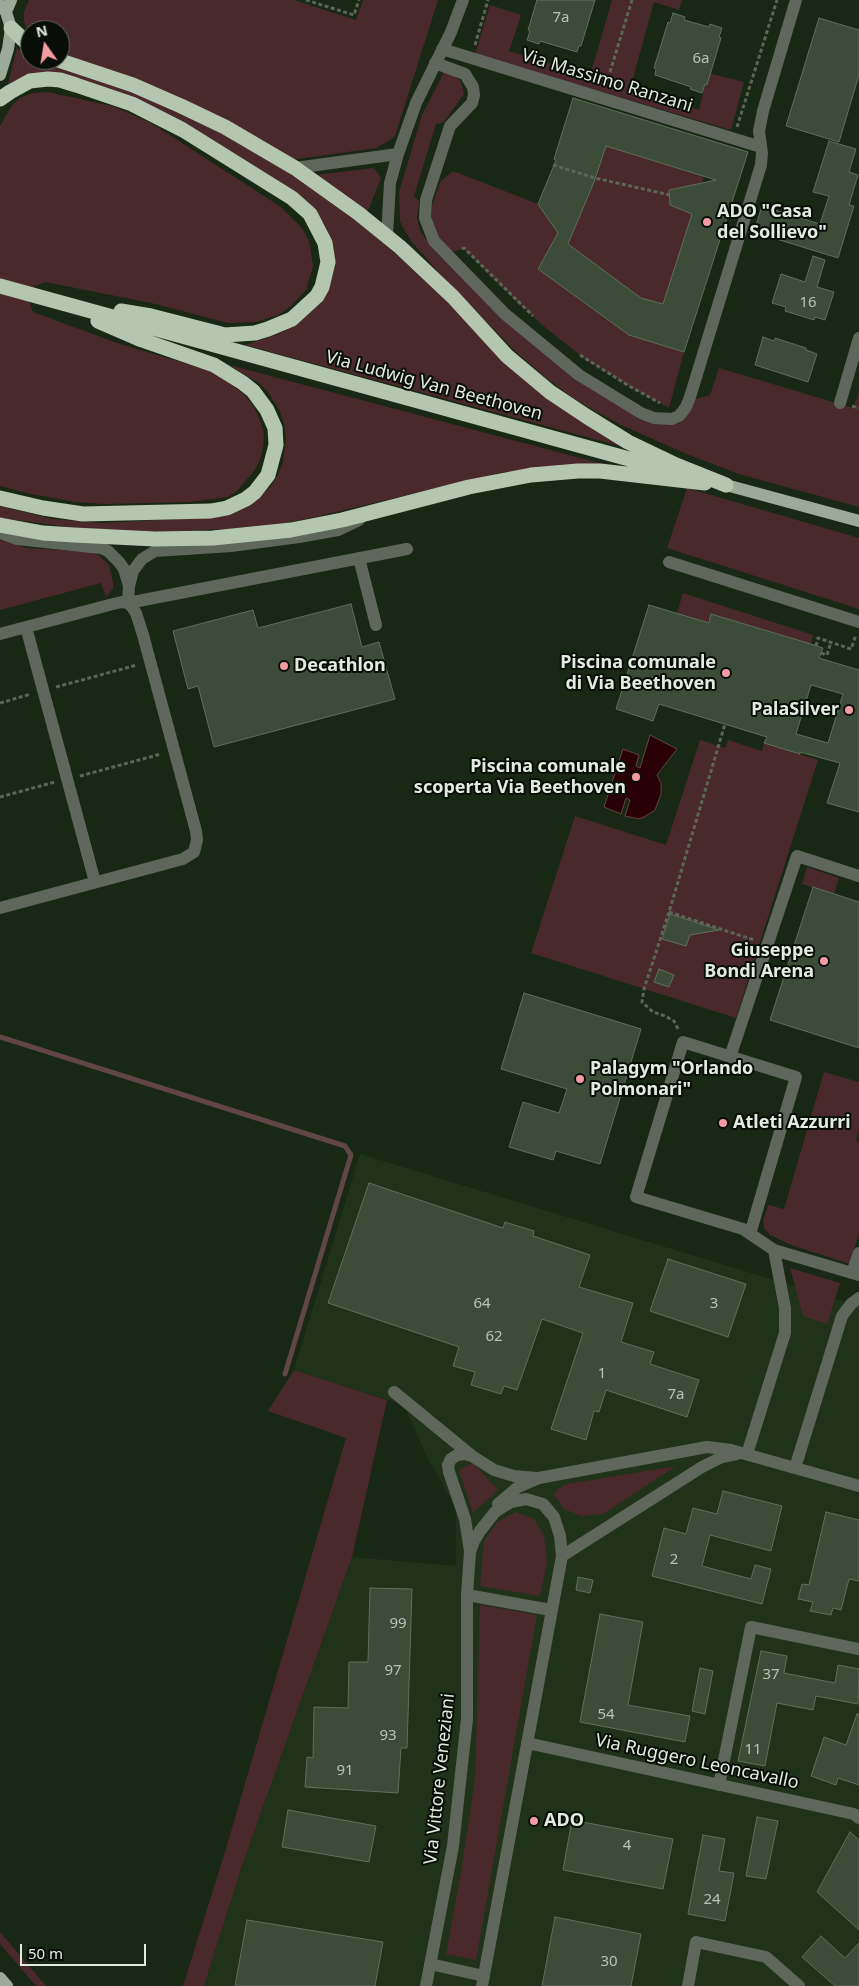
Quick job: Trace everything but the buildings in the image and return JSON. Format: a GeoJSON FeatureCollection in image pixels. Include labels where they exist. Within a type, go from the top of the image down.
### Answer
{"type":"FeatureCollection","features":[{"type":"Feature","properties":{"kind":"highway"},"geometry":{"type":"LineString","coordinates":[[11,28],[20,37]]}},
{"type":"Feature","properties":{"kind":"highway"},"geometry":{"type":"LineString","coordinates":[[70,64],[116,79],[168,100],[225,127],[294,168],[387,236],[435,280],[507,356],[550,392],[628,442],[676,465],[726,485]]}},
{"type":"Feature","properties":{"kind":"highway"},"geometry":{"type":"LineString","coordinates":[[0,99],[30,81],[60,80],[116,98],[148,112],[183,130],[303,206],[316,222],[328,252],[328,262],[322,287],[310,304],[292,319],[255,333],[226,334],[151,316],[51,300]]}},
{"type":"Feature","properties":{"kind":"highway","name":"Via Ludwig Van Beethoven"},"geometry":{"type":"LineString","coordinates":[[0,286],[726,485]]}},
{"type":"Feature","properties":{"kind":"highway"},"geometry":{"type":"LineString","coordinates":[[0,498],[82,514],[228,508],[238,504],[255,492],[268,475],[274,454],[276,436],[272,419],[261,400],[243,383],[214,365],[142,340],[51,300]]}},
{"type":"Feature","properties":{"kind":"highway"},"geometry":{"type":"LineString","coordinates":[[0,525],[43,533],[74,536],[147,539],[213,538],[291,530],[375,511],[469,486],[531,475],[561,472],[618,472],[726,485]]}},
{"type":"Feature","properties":{"kind":"main road"},"geometry":{"type":"LineString","coordinates":[[0,76],[8,49],[11,28],[3,9],[11,0]]}},
{"type":"Feature","properties":{"kind":"main road","name":"Via Ludwig Van Beethoven"},"geometry":{"type":"LineString","coordinates":[[726,485],[859,521]]}},
{"type":"Feature","properties":{"kind":"main road"},"geometry":{"type":"LineString","coordinates":[[0,1979],[7,1986]]}},
{"type":"Feature","properties":{"kind":"street"},"geometry":{"type":"LineString","coordinates":[[387,236],[390,183],[398,154],[416,103],[463,0]]}},
{"type":"Feature","properties":{"kind":"street"},"geometry":{"type":"LineString","coordinates":[[435,62],[465,74],[473,87],[474,94],[472,104],[450,126],[426,200],[426,218],[434,240],[524,331],[579,375],[641,413],[654,418],[672,419],[679,416],[686,407],[761,165],[759,131],[763,111],[796,0]]}},
{"type":"Feature","properties":{"kind":"street","name":"Via Massimo Ranzani"},"geometry":{"type":"LineString","coordinates":[[442,49],[761,148]]}},
{"type":"Feature","properties":{"kind":"street"},"geometry":{"type":"LineString","coordinates":[[294,168],[398,154]]}},
{"type":"Feature","properties":{"kind":"street"},"geometry":{"type":"LineString","coordinates":[[840,403],[855,363],[859,338]]}},
{"type":"Feature","properties":{"kind":"street"},"geometry":{"type":"LineString","coordinates":[[0,908],[183,859],[191,856],[196,848],[196,831],[150,662],[136,614],[128,603],[129,586],[136,565],[148,554],[155,551],[231,546],[338,530],[375,511]]}},
{"type":"Feature","properties":{"kind":"street"},"geometry":{"type":"LineString","coordinates":[[0,533],[17,539],[101,548],[108,551],[119,562],[124,569],[129,586]]}},
{"type":"Feature","properties":{"kind":"street"},"geometry":{"type":"LineString","coordinates":[[0,634],[113,604],[128,603],[407,549]]}},
{"type":"Feature","properties":{"kind":"street"},"geometry":{"type":"LineString","coordinates":[[359,558],[376,625]]}},
{"type":"Feature","properties":{"kind":"street"},"geometry":{"type":"LineString","coordinates":[[669,562],[858,627]]}},
{"type":"Feature","properties":{"kind":"street"},"geometry":{"type":"LineString","coordinates":[[26,627],[95,882]]}},
{"type":"Feature","properties":{"kind":"street"},"geometry":{"type":"LineString","coordinates":[[730,1057],[797,856],[859,876]]}},
{"type":"Feature","properties":{"kind":"street"},"geometry":{"type":"LineString","coordinates":[[750,1234],[796,1077],[683,1042],[636,1197],[742,1229],[774,1250],[856,1274],[859,1253]]}},
{"type":"Feature","properties":{"kind":"street"},"geometry":{"type":"LineString","coordinates":[[747,1454],[785,1333],[785,1308],[774,1250]]}},
{"type":"Feature","properties":{"kind":"street"},"geometry":{"type":"LineString","coordinates":[[794,1468],[842,1316],[851,1304],[859,1298]]}},
{"type":"Feature","properties":{"kind":"street"},"geometry":{"type":"LineString","coordinates":[[394,1392],[472,1456],[494,1470],[514,1476],[539,1478]]}},
{"type":"Feature","properties":{"kind":"street"},"geometry":{"type":"LineString","coordinates":[[487,1520],[500,1501],[508,1494],[527,1482],[539,1478],[707,1448],[718,1448],[747,1454],[859,1486]]}},
{"type":"Feature","properties":{"kind":"street"},"geometry":{"type":"LineString","coordinates":[[562,1556],[712,1461],[729,1454],[747,1454]]}},
{"type":"Feature","properties":{"kind":"street"},"geometry":{"type":"LineString","coordinates":[[470,1552],[465,1519],[448,1465],[451,1459],[457,1455],[472,1456]]}},
{"type":"Feature","properties":{"kind":"street","name":"Via Vittore Veneziani"},"geometry":{"type":"LineString","coordinates":[[426,1986],[430,1964],[453,1846],[467,1719],[467,1595],[470,1552],[474,1541],[487,1520],[502,1506],[526,1499],[543,1504],[549,1509],[558,1527],[562,1556],[483,1981],[430,1964]]}},
{"type":"Feature","properties":{"kind":"street"},"geometry":{"type":"LineString","coordinates":[[467,1595],[551,1610]]}},
{"type":"Feature","properties":{"kind":"street"},"geometry":{"type":"LineString","coordinates":[[719,1785],[751,1626],[859,1649]]}},
{"type":"Feature","properties":{"kind":"street","name":"Via Ruggero Leoncavallo"},"geometry":{"type":"LineString","coordinates":[[527,1743],[854,1814],[859,1818]]}},
{"type":"Feature","properties":{"kind":"street"},"geometry":{"type":"LineString","coordinates":[[688,1986],[696,1942],[766,1957],[799,1986]]}},
{"type":"Feature","properties":{"kind":"path"},"geometry":{"type":"LineString","coordinates":[[306,0],[354,16],[359,0]]}},
{"type":"Feature","properties":{"kind":"path"},"geometry":{"type":"LineString","coordinates":[[474,48],[488,0]]}},
{"type":"Feature","properties":{"kind":"path"},"geometry":{"type":"LineString","coordinates":[[610,72],[632,0]]}},
{"type":"Feature","properties":{"kind":"path"},"geometry":{"type":"LineString","coordinates":[[728,125],[737,128],[777,0]]}},
{"type":"Feature","properties":{"kind":"path"},"geometry":{"type":"LineString","coordinates":[[553,165],[595,178],[670,195]]}},
{"type":"Feature","properties":{"kind":"path"},"geometry":{"type":"LineString","coordinates":[[458,250],[464,248],[540,322]]}},
{"type":"Feature","properties":{"kind":"path"},"geometry":{"type":"LineString","coordinates":[[579,354],[629,386],[661,403]]}},
{"type":"Feature","properties":{"kind":"path"},"geometry":{"type":"LineString","coordinates":[[816,646],[818,638],[852,648],[858,627]]}},
{"type":"Feature","properties":{"kind":"path"},"geometry":{"type":"LineString","coordinates":[[821,653],[827,655],[831,642]]}},
{"type":"Feature","properties":{"kind":"path"},"geometry":{"type":"LineString","coordinates":[[0,702],[150,662]]}},
{"type":"Feature","properties":{"kind":"path"},"geometry":{"type":"LineString","coordinates":[[683,1042],[674,1021],[653,1012],[642,1002],[644,989],[725,724]]}},
{"type":"Feature","properties":{"kind":"path"},"geometry":{"type":"LineString","coordinates":[[0,798],[174,750]]}},
{"type":"Feature","properties":{"kind":"path"},"geometry":{"type":"LineString","coordinates":[[669,912],[760,942]]}},
{"type":"Feature","properties":{"kind":"shaded area"},"geometry":{"type":"Polygon","coordinates":[[[29,0],[294,0],[356,20],[363,0],[438,0],[396,133],[392,139],[376,148],[291,160],[70,59],[70,20],[24,20],[24,12],[29,0]]]}},
{"type":"Feature","properties":{"kind":"shaded area"},"geometry":{"type":"Polygon","coordinates":[[[612,0],[682,0],[679,10],[654,2],[630,89],[699,110],[708,73],[744,82],[731,130],[475,54],[490,5],[521,15],[509,51],[590,76],[612,0]]]}},
{"type":"Feature","properties":{"kind":"shaded area"},"geometry":{"type":"Polygon","coordinates":[[[17,48],[20,50],[20,70],[68,70],[146,96],[206,125],[263,156],[316,190],[384,243],[452,306],[635,450],[245,345],[276,335],[297,325],[319,304],[330,239],[327,229],[315,210],[189,127],[27,75],[8,84],[17,48]]]}},
{"type":"Feature","properties":{"kind":"shaded area"},"geometry":{"type":"Polygon","coordinates":[[[445,70],[452,73],[461,82],[464,94],[443,123],[436,124],[414,196],[419,201],[417,217],[420,231],[436,252],[523,336],[669,425],[680,423],[685,418],[692,400],[710,395],[719,368],[853,408],[859,392],[859,507],[739,474],[689,455],[619,424],[579,402],[546,378],[516,352],[438,272],[412,242],[400,221],[399,192],[422,115],[445,70]]]}},
{"type":"Feature","properties":{"kind":"shaded area"},"geometry":{"type":"Polygon","coordinates":[[[48,92],[112,106],[151,123],[281,207],[302,228],[309,241],[313,266],[306,290],[290,307],[278,315],[256,322],[228,323],[151,303],[45,282],[35,286],[30,291],[28,299],[33,312],[120,344],[208,370],[243,393],[254,407],[261,423],[264,433],[263,447],[260,460],[254,471],[237,491],[228,497],[191,502],[105,504],[75,502],[0,486],[0,126],[12,105],[20,98],[32,93],[48,92]]]}},
{"type":"Feature","properties":{"kind":"shaded area"},"geometry":{"type":"Polygon","coordinates":[[[606,146],[704,176],[700,189],[683,187],[669,190],[670,205],[682,210],[693,211],[663,305],[641,298],[568,244],[594,182],[606,146]]]}},
{"type":"Feature","properties":{"kind":"shaded area"},"geometry":{"type":"Polygon","coordinates":[[[374,168],[381,178],[367,213],[315,175],[374,168]]]}},
{"type":"Feature","properties":{"kind":"shaded area"},"geometry":{"type":"Polygon","coordinates":[[[453,171],[538,204],[558,233],[538,269],[629,335],[684,352],[669,408],[585,359],[515,300],[464,249],[451,252],[437,236],[432,224],[431,215],[432,205],[441,181],[453,171]]]}},
{"type":"Feature","properties":{"kind":"shaded area"},"geometry":{"type":"Polygon","coordinates":[[[229,365],[607,465],[499,473],[315,517],[285,523],[228,529],[150,532],[84,529],[0,518],[0,506],[53,519],[101,523],[216,517],[229,515],[251,505],[269,488],[278,475],[283,462],[286,438],[284,423],[280,411],[268,392],[259,383],[229,365]]]}},
{"type":"Feature","properties":{"kind":"shaded area"},"geometry":{"type":"Polygon","coordinates":[[[687,488],[859,538],[859,609],[667,548],[687,488]]]}},
{"type":"Feature","properties":{"kind":"shaded area"},"geometry":{"type":"Polygon","coordinates":[[[0,540],[26,548],[90,552],[98,555],[109,565],[113,589],[106,597],[101,583],[0,610],[0,540]]]}},
{"type":"Feature","properties":{"kind":"shaded area"},"geometry":{"type":"Polygon","coordinates":[[[683,593],[813,635],[811,644],[712,614],[709,623],[677,613],[683,593]]]}},
{"type":"Feature","properties":{"kind":"shaded area","name":"Piscina comunale scoperta Via Beethoven"},"geometry":{"type":"Polygon","coordinates":[[[650,735],[677,749],[657,775],[661,783],[661,794],[655,810],[639,819],[625,816],[630,800],[626,798],[621,814],[604,807],[623,749],[639,755],[636,766],[640,768],[650,735]]]}},
{"type":"Feature","properties":{"kind":"shaded area"},"geometry":{"type":"Polygon","coordinates":[[[700,740],[725,748],[728,740],[762,751],[764,743],[818,760],[736,1018],[531,953],[575,816],[666,845],[700,740]]]}},
{"type":"Feature","properties":{"kind":"shaded area"},"geometry":{"type":"Polygon","coordinates":[[[807,867],[839,878],[834,894],[802,884],[807,867]]]}},
{"type":"Feature","properties":{"kind":"shaded area"},"geometry":{"type":"Polygon","coordinates":[[[824,1072],[859,1082],[859,1128],[856,1141],[859,1142],[859,1233],[850,1264],[791,1245],[770,1235],[764,1228],[763,1221],[768,1205],[784,1209],[824,1072]]]}},
{"type":"Feature","properties":{"kind":"shaded area"},"geometry":{"type":"Polygon","coordinates":[[[360,1154],[859,1306],[859,1986],[204,1986],[242,1866],[352,1557],[456,1566],[456,1508],[429,1461],[404,1405],[294,1370],[360,1154]]]}},
{"type":"Feature","properties":{"kind":"shaded area"},"geometry":{"type":"Polygon","coordinates":[[[790,1268],[840,1283],[827,1324],[803,1316],[790,1268]]]}},
{"type":"Feature","properties":{"kind":"shaded area"},"geometry":{"type":"Polygon","coordinates":[[[294,1370],[387,1400],[352,1557],[242,1866],[204,1986],[183,1986],[225,1852],[346,1438],[268,1411],[294,1370]]]}},
{"type":"Feature","properties":{"kind":"shaded area"},"geometry":{"type":"Polygon","coordinates":[[[473,1463],[498,1490],[473,1513],[459,1470],[473,1463]]]}},
{"type":"Feature","properties":{"kind":"shaded area"},"geometry":{"type":"Polygon","coordinates":[[[676,1466],[603,1514],[581,1516],[564,1509],[554,1495],[558,1489],[567,1484],[676,1466]]]}},
{"type":"Feature","properties":{"kind":"shaded area"},"geometry":{"type":"Polygon","coordinates":[[[516,1512],[534,1519],[544,1536],[547,1563],[540,1596],[480,1586],[484,1541],[497,1522],[516,1512]]]}},
{"type":"Feature","properties":{"kind":"shaded area"},"geometry":{"type":"Polygon","coordinates":[[[480,1605],[537,1615],[476,1960],[446,1954],[475,1779],[480,1605]]]}},
{"type":"Feature","properties":{"kind":"shaded area"},"geometry":{"type":"Polygon","coordinates":[[[0,1932],[46,1986],[36,1986],[0,1944],[0,1932]]]}},
{"type":"Feature","properties":{"kind":"waterway"},"geometry":{"type":"LineString","coordinates":[[0,1037],[345,1146],[351,1155],[285,1374]]}},
{"type":"Feature","properties":{"kind":"place","name":"ADO \"Casa del Sollievo\""},"geometry":{"type":"Point","coordinates":[707,222]}},
{"type":"Feature","properties":{"kind":"place","name":"Decathlon"},"geometry":{"type":"Point","coordinates":[284,666]}},
{"type":"Feature","properties":{"kind":"place","name":"Piscina comunale di Via Beethoven"},"geometry":{"type":"Point","coordinates":[726,673]}},
{"type":"Feature","properties":{"kind":"place","name":"PalaSilver"},"geometry":{"type":"Point","coordinates":[849,710]}},
{"type":"Feature","properties":{"kind":"place","name":"Piscina comunale scoperta Via Beethoven"},"geometry":{"type":"Point","coordinates":[636,777]}},
{"type":"Feature","properties":{"kind":"place","name":"Giuseppe Bondi Arena"},"geometry":{"type":"Point","coordinates":[824,961]}},
{"type":"Feature","properties":{"kind":"place","name":"Palagym \"Orlando Polmonari\""},"geometry":{"type":"Point","coordinates":[580,1079]}},
{"type":"Feature","properties":{"kind":"place","name":"Atleti Azzurri"},"geometry":{"type":"Point","coordinates":[723,1123]}},
{"type":"Feature","properties":{"kind":"place","name":"ADO"},"geometry":{"type":"Point","coordinates":[534,1821]}}]}
